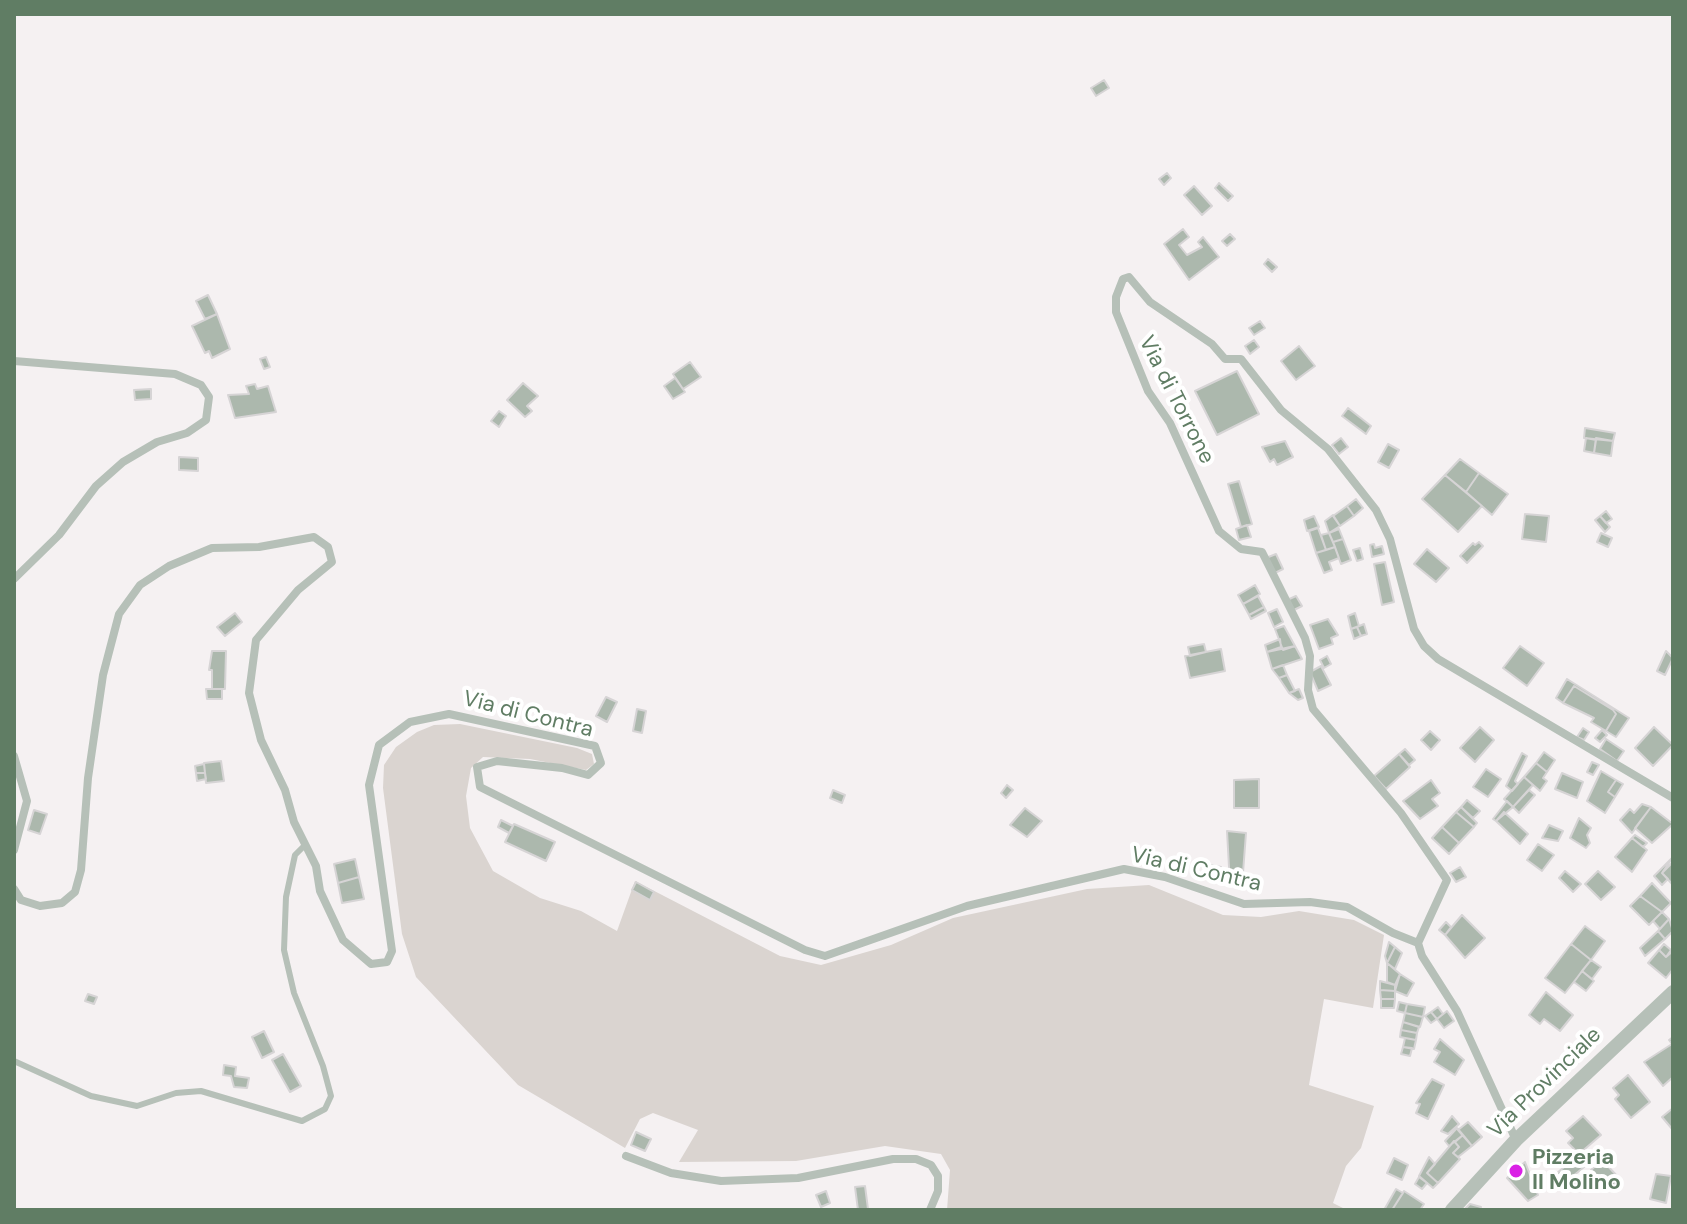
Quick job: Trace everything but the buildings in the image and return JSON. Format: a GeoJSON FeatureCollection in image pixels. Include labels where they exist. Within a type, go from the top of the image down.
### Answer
{"type":"FeatureCollection","features":[{"type":"Feature","properties":{"kind":"street","name":"Via di Torrone"},"geometry":{"type":"LineString","coordinates":[[1418,943],[1447,880],[1401,813],[1313,709],[1309,699],[1310,656],[1305,638],[1262,552],[1241,549],[1219,531],[1170,423],[1142,378],[1116,312],[1123,279],[1129,277],[1150,302],[1212,344],[1225,359],[1241,359],[1281,410],[1328,449],[1376,510],[1390,539],[1407,612],[1424,646],[1438,659],[1673,798]]}},
{"type":"Feature","properties":{"kind":"street"},"geometry":{"type":"LineString","coordinates":[[14,361],[175,374],[201,385],[209,397],[206,420],[187,433],[157,442],[123,462],[96,486],[59,535],[14,579]]}},
{"type":"Feature","properties":{"kind":"street","name":"Via di Contra"},"geometry":{"type":"LineString","coordinates":[[14,889],[21,900],[40,906],[62,903],[75,892],[81,870],[88,778],[103,675],[119,614],[140,585],[169,566],[212,548],[259,547],[314,537],[328,547],[332,562],[298,590],[256,640],[249,693],[261,740],[316,866],[320,891],[343,940],[371,964],[387,962],[392,951],[369,785],[379,745],[410,722],[449,714],[595,746],[601,763],[588,775],[562,768],[497,761],[477,767],[480,787],[805,950],[825,956],[967,906],[1124,869],[1165,877],[1244,904],[1310,902],[1347,907],[1418,943]]}},
{"type":"Feature","properties":{"kind":"street"},"geometry":{"type":"LineString","coordinates":[[14,756],[27,801],[14,850]]}},
{"type":"Feature","properties":{"kind":"street"},"geometry":{"type":"LineString","coordinates":[[1418,943],[1422,956],[1457,1011],[1516,1140]]}},
{"type":"Feature","properties":{"kind":"street","name":"Via Provinciale"},"geometry":{"type":"LineString","coordinates":[[1452,1210],[1516,1140],[1673,992]]}},
{"type":"Feature","properties":{"kind":"street"},"geometry":{"type":"LineString","coordinates":[[626,1156],[671,1173],[721,1181],[798,1178],[893,1159],[916,1159],[931,1165],[938,1176],[938,1191],[930,1210]]}},
{"type":"Feature","properties":{"kind":"lane"},"geometry":{"type":"LineString","coordinates":[[14,1061],[91,1096],[137,1106],[176,1093],[201,1091],[302,1121],[325,1109],[331,1096],[323,1066],[294,993],[284,950],[286,897],[295,855],[305,845]]}},
{"type":"Feature","properties":{"kind":"shaded area"},"geometry":{"type":"Polygon","coordinates":[[[460,724],[577,748],[592,754],[594,764],[586,770],[530,759],[483,757],[471,768],[466,796],[470,828],[493,871],[540,898],[581,911],[617,931],[635,881],[780,956],[821,965],[891,945],[953,918],[1087,889],[1149,885],[1223,915],[1261,917],[1299,911],[1354,920],[1384,935],[1373,1008],[1324,999],[1309,1085],[1374,1106],[1361,1148],[1346,1166],[1333,1203],[1347,1210],[947,1210],[950,1170],[941,1154],[885,1146],[796,1161],[679,1162],[698,1130],[653,1113],[640,1119],[625,1148],[518,1085],[416,977],[402,934],[383,788],[384,765],[396,747],[417,732],[434,725],[460,724]]]}},
{"type":"Feature","properties":{"kind":"place","name":"Pizzeria Il Molino"},"geometry":{"type":"Point","coordinates":[1516,1171]}}]}
